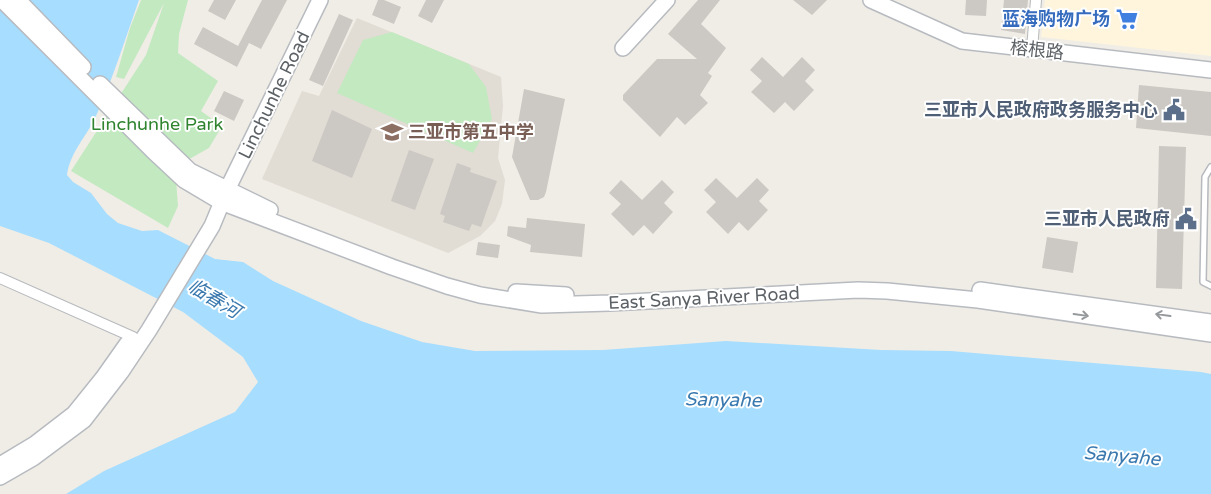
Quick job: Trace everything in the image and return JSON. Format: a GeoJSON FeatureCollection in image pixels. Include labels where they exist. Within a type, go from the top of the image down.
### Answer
{"type":"FeatureCollection","features":[{"type":"Feature","properties":{"kind":"main road"},"geometry":{"type":"LineString","coordinates":[[2,0],[153,151],[220,197]]}},
{"type":"Feature","properties":{"kind":"main road"},"geometry":{"type":"LineString","coordinates":[[18,0],[187,176]]}},
{"type":"Feature","properties":{"kind":"main road","name":"Linchunhe Road"},"geometry":{"type":"LineString","coordinates":[[141,330],[197,242],[212,226],[220,197],[320,0]]}},
{"type":"Feature","properties":{"kind":"main road"},"geometry":{"type":"LineString","coordinates":[[623,48],[667,0]]}},
{"type":"Feature","properties":{"kind":"main road","name":"榕根路"},"geometry":{"type":"LineString","coordinates":[[871,0],[962,41],[1211,70]]}},
{"type":"Feature","properties":{"kind":"main road","name":"East Sanya River Road"},"geometry":{"type":"LineString","coordinates":[[220,197],[268,209],[402,261],[466,282],[518,292],[576,295],[888,282],[979,290],[1211,322]]}},
{"type":"Feature","properties":{"kind":"main road","name":"East Sanya River Road"},"geometry":{"type":"LineString","coordinates":[[220,197],[392,267],[447,286],[480,295],[519,302],[542,305],[568,305],[870,290],[978,300],[1211,334]]}},
{"type":"Feature","properties":{"kind":"main road"},"geometry":{"type":"LineString","coordinates":[[0,465],[35,444],[74,414],[141,330]]}},
{"type":"Feature","properties":{"kind":"main road"},"geometry":{"type":"LineString","coordinates":[[0,477],[33,458],[84,420],[120,372],[141,330]]}},
{"type":"Feature","properties":{"kind":"street"},"geometry":{"type":"LineString","coordinates":[[1032,49],[1036,0]]}},
{"type":"Feature","properties":{"kind":"street"},"geometry":{"type":"LineString","coordinates":[[0,278],[141,330]]}},
{"type":"Feature","properties":{"kind":"lane"},"geometry":{"type":"LineString","coordinates":[[1211,167],[1205,177],[1203,282],[1211,286]]}},
{"type":"Feature","properties":{"kind":"shaded area","name":"蓝海购物广场"},"geometry":{"type":"Polygon","coordinates":[[[1045,0],[1211,0],[1211,56],[1041,37],[1045,0]]]}},
{"type":"Feature","properties":{"kind":"shaded area","name":"三亚市第五中学"},"geometry":{"type":"Polygon","coordinates":[[[357,18],[501,77],[503,106],[498,158],[505,180],[502,204],[495,221],[480,236],[448,253],[262,179],[302,91],[319,96],[357,18]]]}},
{"type":"Feature","properties":{"kind":"green space","name":"Linchunhe Park"},"geometry":{"type":"Polygon","coordinates":[[[141,0],[188,0],[179,34],[178,53],[218,81],[201,111],[222,126],[209,148],[166,172],[176,179],[178,206],[168,228],[71,171],[146,55],[164,3],[124,79],[116,77],[130,28],[141,0]]]}},
{"type":"Feature","properties":{"kind":"green space"},"geometry":{"type":"Polygon","coordinates":[[[392,32],[469,64],[486,87],[492,119],[473,153],[337,93],[363,40],[392,32]]]}},
{"type":"Feature","properties":{"kind":"water"},"geometry":{"type":"Polygon","coordinates":[[[0,0],[139,0],[102,102],[79,144],[67,175],[73,182],[91,193],[107,214],[118,223],[142,231],[158,230],[215,259],[243,262],[273,281],[361,321],[422,342],[475,351],[603,350],[726,341],[881,350],[951,351],[1211,374],[1211,494],[66,494],[104,471],[235,412],[258,382],[243,357],[183,312],[49,243],[0,226],[0,0]]]}},
{"type":"Feature","properties":{"kind":"building"},"geometry":{"type":"Polygon","coordinates":[[[214,0],[236,0],[225,20],[208,11],[214,0]]]}},
{"type":"Feature","properties":{"kind":"building"},"geometry":{"type":"Polygon","coordinates":[[[262,0],[287,0],[261,49],[249,43],[237,67],[194,44],[203,27],[238,46],[262,0]]]}},
{"type":"Feature","properties":{"kind":"building"},"geometry":{"type":"Polygon","coordinates":[[[378,0],[384,0],[401,7],[394,24],[372,15],[378,0]]]}},
{"type":"Feature","properties":{"kind":"building"},"geometry":{"type":"Polygon","coordinates":[[[426,0],[444,0],[432,23],[418,16],[426,0]]]}},
{"type":"Feature","properties":{"kind":"building"},"geometry":{"type":"Polygon","coordinates":[[[698,0],[720,0],[701,24],[726,48],[708,73],[712,76],[700,95],[708,103],[685,125],[677,117],[660,137],[623,100],[623,95],[657,59],[697,59],[668,34],[698,0]]]}},
{"type":"Feature","properties":{"kind":"building"},"geometry":{"type":"Polygon","coordinates":[[[793,0],[827,0],[812,15],[793,0]]]}},
{"type":"Feature","properties":{"kind":"building"},"geometry":{"type":"Polygon","coordinates":[[[966,0],[987,0],[986,16],[965,15],[966,0]]]}},
{"type":"Feature","properties":{"kind":"building"},"geometry":{"type":"Polygon","coordinates":[[[1004,0],[1028,0],[1025,34],[1001,30],[1004,0]]]}},
{"type":"Feature","properties":{"kind":"building"},"geometry":{"type":"Polygon","coordinates":[[[339,14],[353,20],[323,86],[309,80],[339,14]]]}},
{"type":"Feature","properties":{"kind":"building"},"geometry":{"type":"Polygon","coordinates":[[[762,57],[783,77],[802,57],[815,70],[805,81],[814,90],[794,111],[785,102],[774,113],[751,92],[762,81],[750,70],[762,57]]]}},
{"type":"Feature","properties":{"kind":"building","name":"三亚市人民政府政务服务中心"},"geometry":{"type":"Polygon","coordinates":[[[1139,85],[1211,92],[1211,136],[1136,128],[1139,85]]]}},
{"type":"Feature","properties":{"kind":"building"},"geometry":{"type":"Polygon","coordinates":[[[524,89],[565,99],[546,192],[544,197],[538,200],[530,200],[512,157],[524,89]]]}},
{"type":"Feature","properties":{"kind":"building"},"geometry":{"type":"Polygon","coordinates":[[[224,91],[244,100],[234,121],[214,111],[224,91]]]}},
{"type":"Feature","properties":{"kind":"building"},"geometry":{"type":"Polygon","coordinates":[[[332,110],[372,129],[352,178],[312,161],[332,110]]]}},
{"type":"Feature","properties":{"kind":"building"},"geometry":{"type":"Polygon","coordinates":[[[1159,146],[1186,147],[1182,289],[1156,288],[1159,146]]]}},
{"type":"Feature","properties":{"kind":"building"},"geometry":{"type":"Polygon","coordinates":[[[409,150],[434,159],[415,210],[391,201],[409,150]]]}},
{"type":"Feature","properties":{"kind":"building"},"geometry":{"type":"Polygon","coordinates":[[[457,163],[471,168],[470,172],[497,181],[481,227],[472,224],[469,231],[443,222],[445,216],[440,214],[457,163]]]}},
{"type":"Feature","properties":{"kind":"building"},"geometry":{"type":"Polygon","coordinates":[[[716,178],[737,198],[757,178],[769,190],[759,201],[768,210],[748,231],[739,222],[728,234],[706,212],[716,202],[704,190],[716,178]]]}},
{"type":"Feature","properties":{"kind":"building"},"geometry":{"type":"Polygon","coordinates":[[[621,180],[642,200],[662,180],[674,192],[664,203],[673,212],[653,234],[644,225],[633,236],[611,214],[621,204],[609,193],[621,180]]]}},
{"type":"Feature","properties":{"kind":"building"},"geometry":{"type":"Polygon","coordinates":[[[527,218],[585,224],[582,257],[530,252],[531,245],[507,236],[508,226],[526,228],[527,218]]]}},
{"type":"Feature","properties":{"kind":"building"},"geometry":{"type":"Polygon","coordinates":[[[1047,237],[1078,242],[1073,273],[1042,268],[1047,237]]]}},
{"type":"Feature","properties":{"kind":"building"},"geometry":{"type":"Polygon","coordinates":[[[478,242],[500,245],[498,258],[476,255],[478,242]]]}},
{"type":"Feature","properties":{"kind":"place","name":"蓝海购物广场"},"geometry":{"type":"Point","coordinates":[1127,19]}},
{"type":"Feature","properties":{"kind":"place","name":"三亚市人民政府政务服务中心"},"geometry":{"type":"Point","coordinates":[1174,110]}},
{"type":"Feature","properties":{"kind":"place","name":"三亚市第五中学"},"geometry":{"type":"Point","coordinates":[392,132]}},
{"type":"Feature","properties":{"kind":"place","name":"三亚市人民政府"},"geometry":{"type":"Point","coordinates":[1186,219]}},
{"type":"Feature","properties":{"kind":"water label","name":"临春河"},"geometry":{"type":"Point","coordinates":[214,299]}},
{"type":"Feature","properties":{"kind":"water label","name":"Sanyahe"},"geometry":{"type":"Point","coordinates":[723,400]}},
{"type":"Feature","properties":{"kind":"water label","name":"Sanyahe"},"geometry":{"type":"Point","coordinates":[1122,456]}}]}
